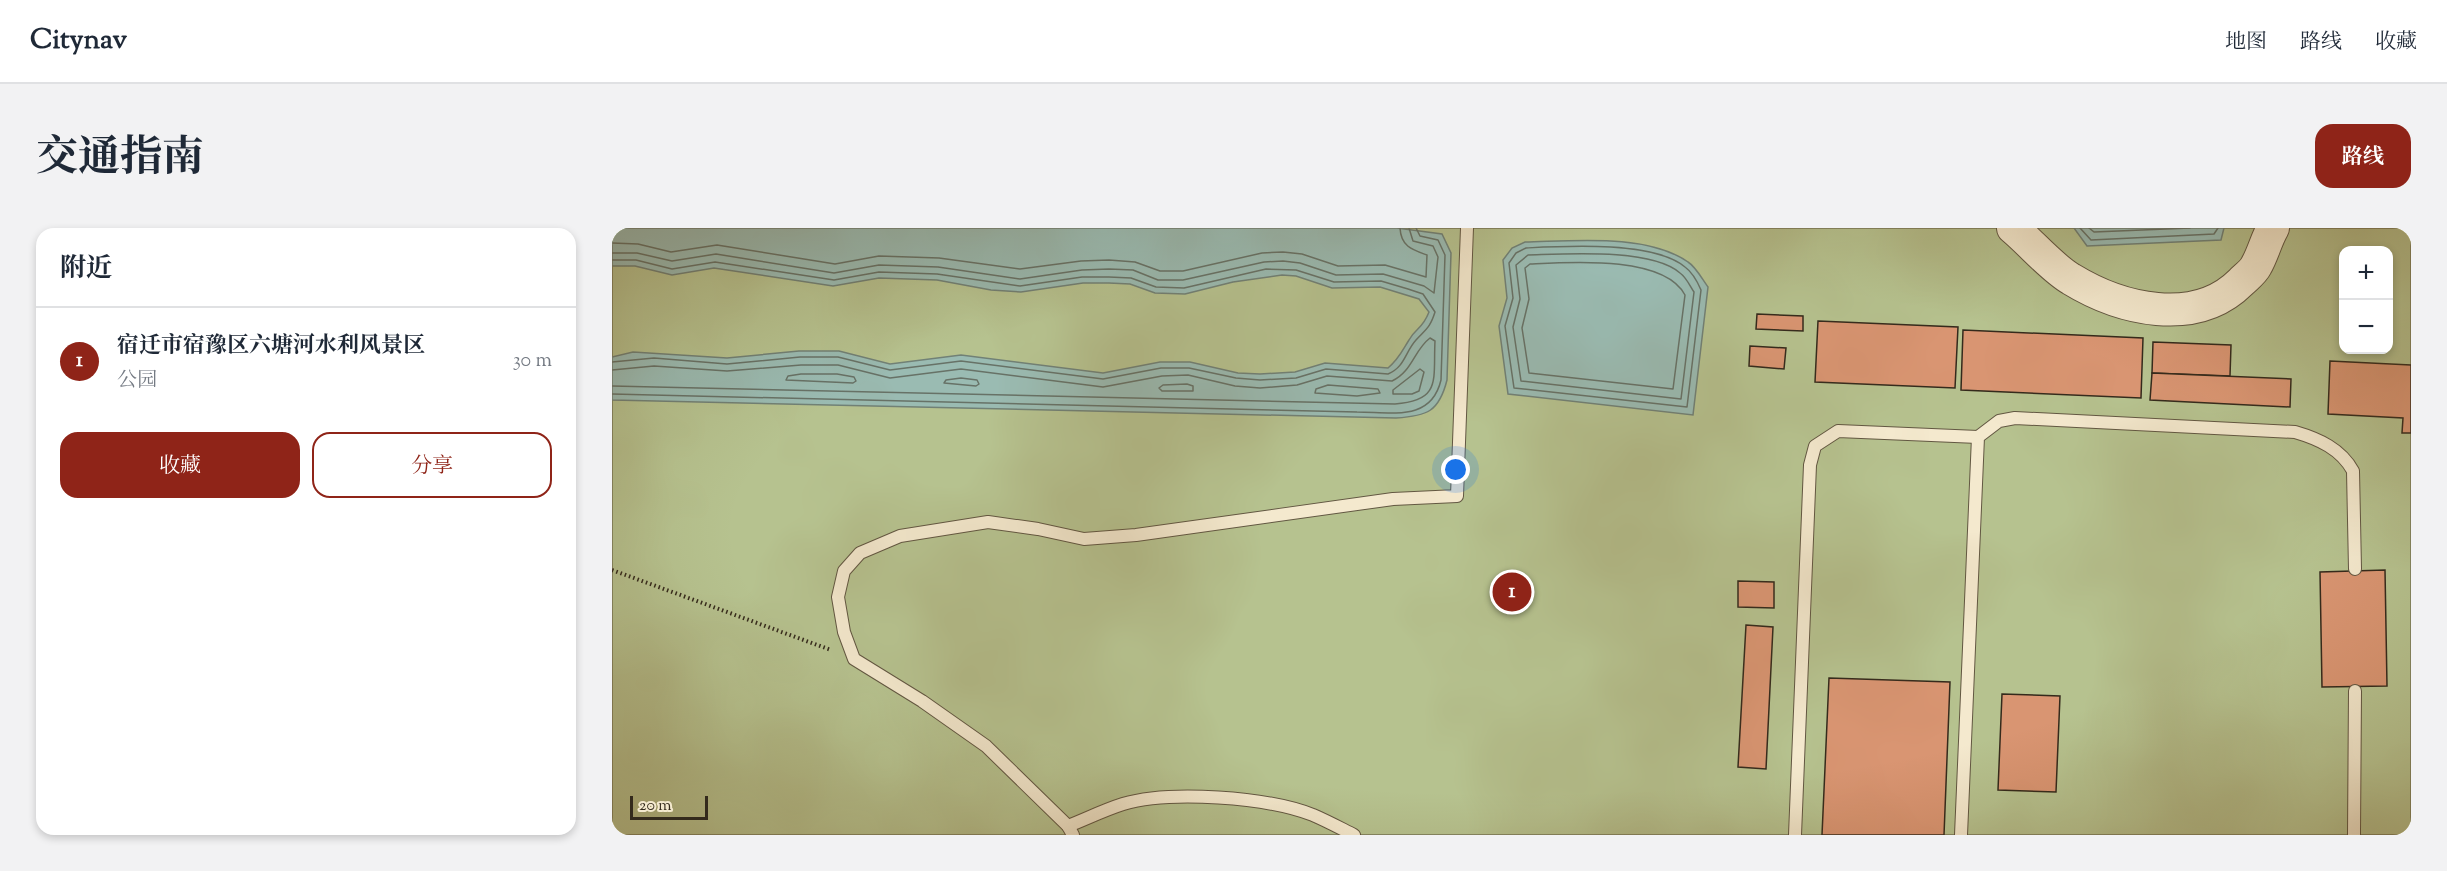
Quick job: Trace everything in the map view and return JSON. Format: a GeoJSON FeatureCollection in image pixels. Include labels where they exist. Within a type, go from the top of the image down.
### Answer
{"type":"FeatureCollection","features":[{"type":"Feature","properties":{"kind":"street"},"geometry":{"type":"LineString","coordinates":[[2013,228],[2069,278],[2104,297],[2146,308],[2169,309],[2208,305],[2232,291],[2256,267],[2273,228]]}},
{"type":"Feature","properties":{"kind":"lane"},"geometry":{"type":"LineString","coordinates":[[1354,835],[1311,814],[1256,801],[1200,797],[1159,797],[1124,804],[1070,830],[986,746],[922,701],[854,659],[844,632],[838,597],[844,571],[860,553],[900,536],[988,522],[1038,529],[1084,539],[1136,535],[1393,499],[1457,496],[1467,228]]}},
{"type":"Feature","properties":{"kind":"lane"},"geometry":{"type":"LineString","coordinates":[[1795,835],[1810,465],[1815,446],[1838,431],[1978,437],[1999,421],[2015,418],[2295,432],[2311,436],[2346,457],[2353,471],[2355,569]]}},
{"type":"Feature","properties":{"kind":"lane"},"geometry":{"type":"LineString","coordinates":[[1961,835],[1978,437]]}},
{"type":"Feature","properties":{"kind":"lane"},"geometry":{"type":"LineString","coordinates":[[2354,835],[2355,691]]}},
{"type":"Feature","properties":{"kind":"path"},"geometry":{"type":"LineString","coordinates":[[612,570],[854,659]]}},
{"type":"Feature","properties":{"kind":"green space"},"geometry":{"type":"Polygon","coordinates":[[[612,228],[2411,228],[2411,835],[612,835],[612,228]]]}},
{"type":"Feature","properties":{"kind":"water"},"geometry":{"type":"Polygon","coordinates":[[[612,228],[1397,228],[1442,234],[1451,253],[1447,380],[1436,406],[1424,414],[1396,418],[612,400],[612,357],[633,352],[727,358],[799,351],[839,351],[890,364],[961,355],[1103,373],[1160,362],[1190,362],[1238,373],[1260,374],[1295,372],[1325,363],[1388,368],[1398,358],[1429,312],[1419,299],[1380,287],[1332,288],[1296,276],[1282,275],[1233,282],[1185,294],[1155,293],[1130,284],[1109,283],[1083,283],[1021,292],[991,290],[937,280],[879,278],[833,286],[714,268],[672,275],[635,266],[612,266],[612,228]]]}},
{"type":"Feature","properties":{"kind":"water"},"geometry":{"type":"Polygon","coordinates":[[[2074,228],[2224,228],[2221,240],[2087,246],[2074,228]]]}},
{"type":"Feature","properties":{"kind":"water"},"geometry":{"type":"Polygon","coordinates":[[[1587,240],[1652,246],[1671,253],[1694,267],[1708,287],[1693,415],[1508,394],[1499,326],[1507,298],[1503,260],[1512,248],[1525,242],[1587,240]]]}},
{"type":"Feature","properties":{"kind":"building"},"geometry":{"type":"Polygon","coordinates":[[[1757,314],[1803,316],[1803,331],[1756,329],[1757,314]]]}},
{"type":"Feature","properties":{"kind":"building"},"geometry":{"type":"Polygon","coordinates":[[[1818,321],[1958,327],[1955,388],[1815,382],[1818,321]]]}},
{"type":"Feature","properties":{"kind":"building"},"geometry":{"type":"Polygon","coordinates":[[[1963,330],[2143,338],[2141,398],[1961,390],[1963,330]]]}},
{"type":"Feature","properties":{"kind":"building"},"geometry":{"type":"Polygon","coordinates":[[[2153,342],[2231,345],[2230,376],[2152,373],[2153,342]]]}},
{"type":"Feature","properties":{"kind":"building"},"geometry":{"type":"Polygon","coordinates":[[[1750,346],[1786,348],[1784,369],[1749,366],[1750,346]]]}},
{"type":"Feature","properties":{"kind":"building"},"geometry":{"type":"Polygon","coordinates":[[[2330,361],[2411,365],[2411,433],[2402,433],[2403,418],[2328,414],[2330,361]]]}},
{"type":"Feature","properties":{"kind":"building"},"geometry":{"type":"Polygon","coordinates":[[[2152,373],[2291,379],[2290,407],[2150,400],[2152,373]]]}},
{"type":"Feature","properties":{"kind":"building"},"geometry":{"type":"Polygon","coordinates":[[[2385,570],[2387,686],[2322,687],[2320,572],[2385,570]]]}},
{"type":"Feature","properties":{"kind":"building"},"geometry":{"type":"Polygon","coordinates":[[[1738,581],[1774,582],[1774,608],[1738,607],[1738,581]]]}},
{"type":"Feature","properties":{"kind":"building"},"geometry":{"type":"Polygon","coordinates":[[[1746,625],[1773,627],[1766,769],[1738,767],[1746,625]]]}},
{"type":"Feature","properties":{"kind":"building"},"geometry":{"type":"Polygon","coordinates":[[[1829,678],[1950,682],[1944,835],[1822,835],[1829,678]]]}},
{"type":"Feature","properties":{"kind":"building"},"geometry":{"type":"Polygon","coordinates":[[[2002,694],[2060,696],[2056,792],[1998,790],[2002,694]]]}},
{"type":"Feature","properties":{"kind":"place","name":"宿迁市宿豫区六塘河水利风景区"},"geometry":{"type":"Point","coordinates":[1512,592]}}]}
